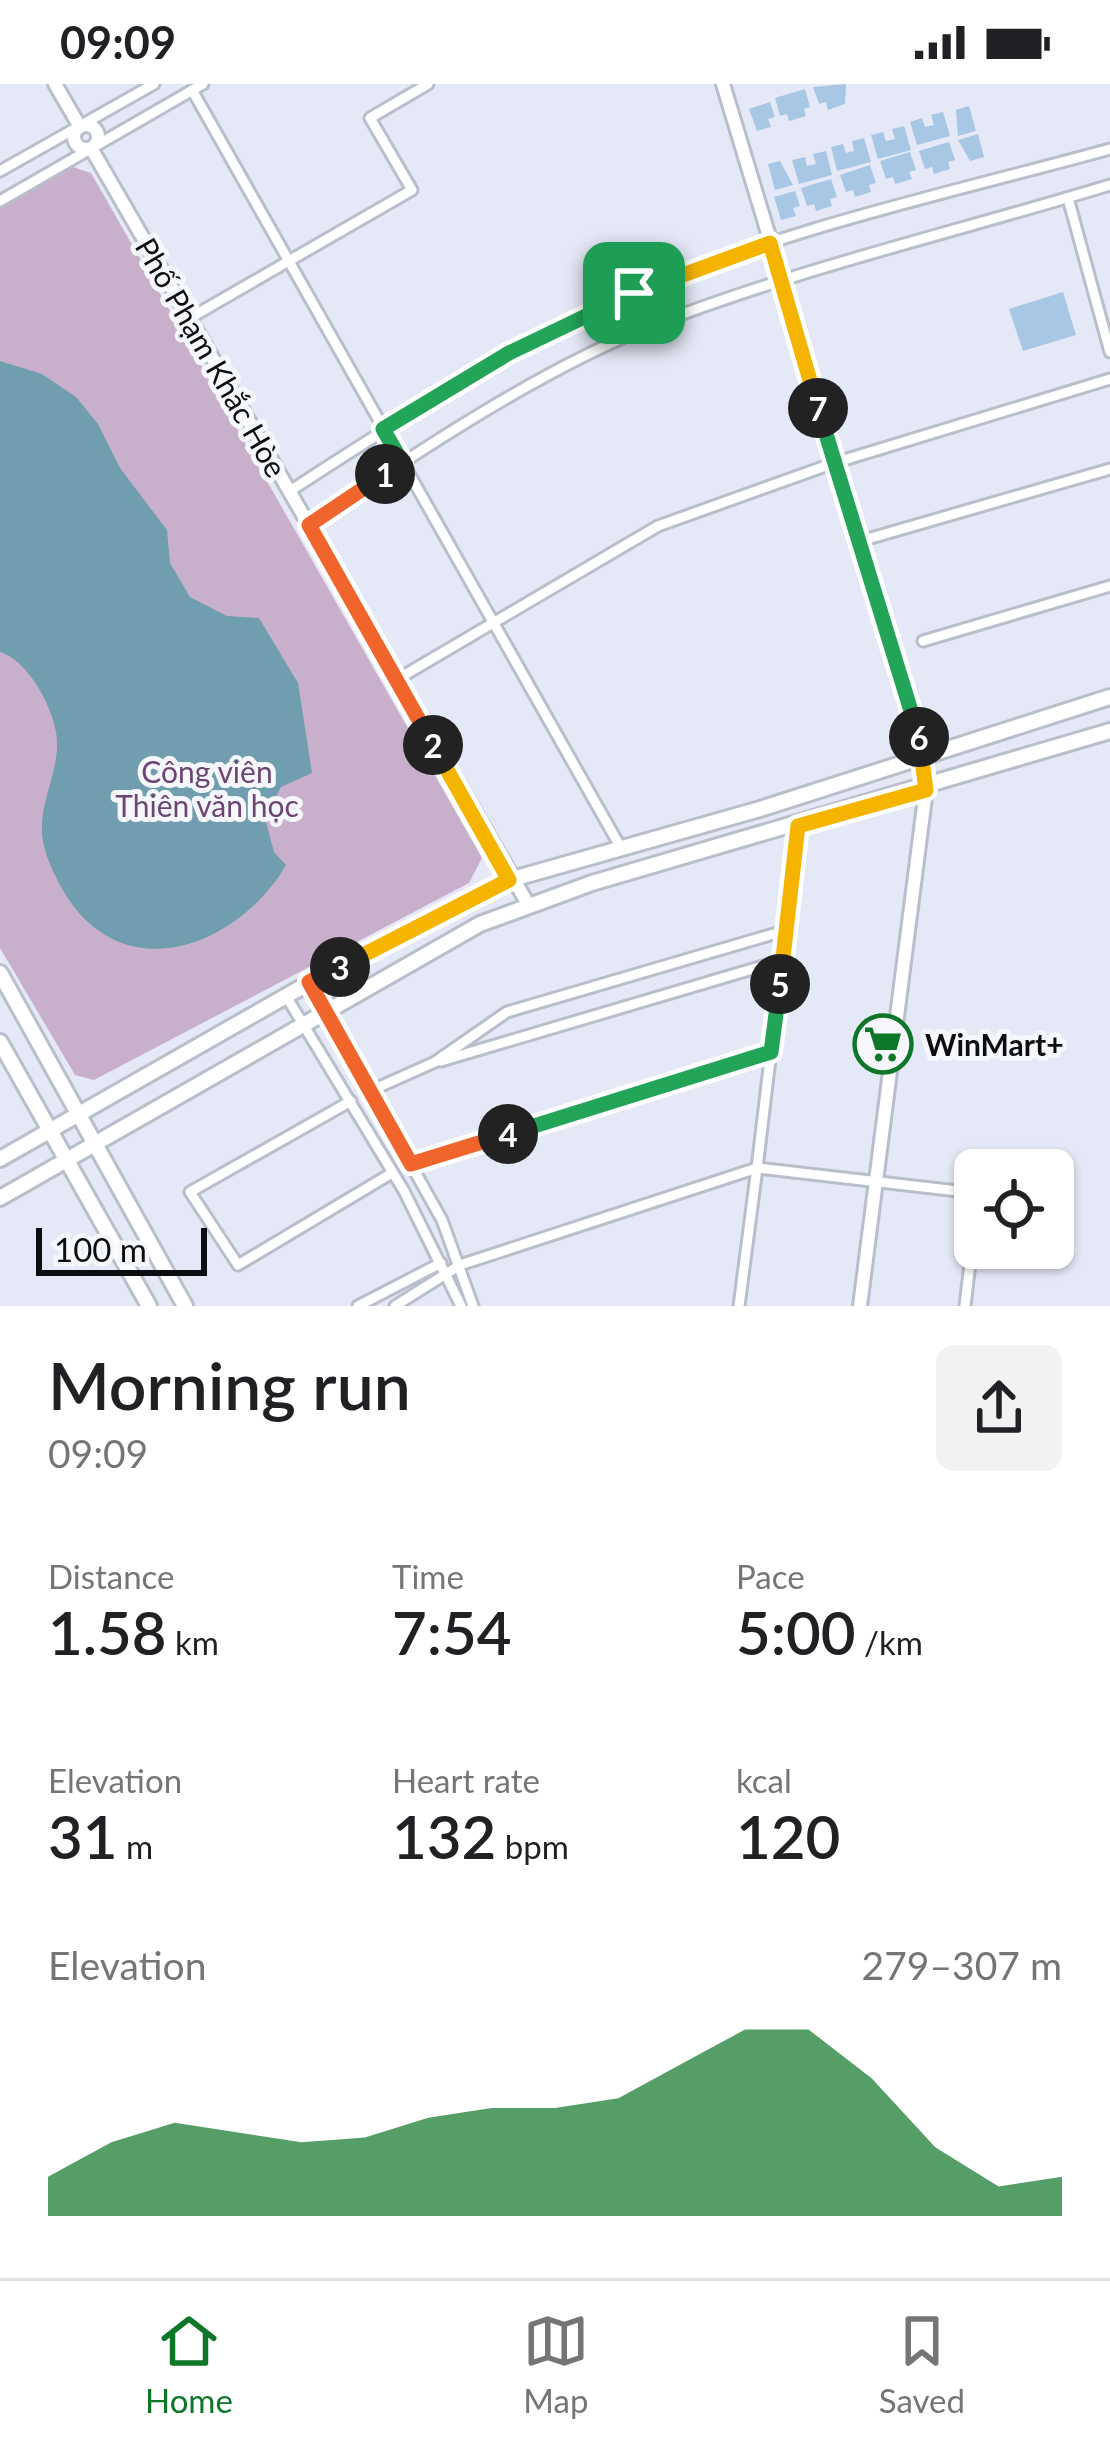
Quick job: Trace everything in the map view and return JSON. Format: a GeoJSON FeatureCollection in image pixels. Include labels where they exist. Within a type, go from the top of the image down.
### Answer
{"type":"FeatureCollection","features":[{"type":"Feature","properties":{"kind":"main road"},"geometry":{"type":"LineString","coordinates":[[0,1159],[309,982],[509,880],[1110,697]]}},
{"type":"Feature","properties":{"kind":"main road"},"geometry":{"type":"LineString","coordinates":[[0,1198],[433,946],[528,904],[926,790],[1110,731]]}},
{"type":"Feature","properties":{"kind":"main road"},"geometry":{"type":"LineString","coordinates":[[0,973],[185,1306]]}},
{"type":"Feature","properties":{"kind":"main road"},"geometry":{"type":"LineString","coordinates":[[0,1042],[149,1306]]}},
{"type":"Feature","properties":{"kind":"street"},"geometry":{"type":"LineString","coordinates":[[55,84],[80,127]]}},
{"type":"Feature","properties":{"kind":"street"},"geometry":{"type":"LineString","coordinates":[[0,171],[154,84]]}},
{"type":"Feature","properties":{"kind":"street"},"geometry":{"type":"LineString","coordinates":[[190,318],[412,190],[370,118],[428,84]]}},
{"type":"Feature","properties":{"kind":"street"},"geometry":{"type":"LineString","coordinates":[[723,84],[922,757],[926,790],[860,1306]]}},
{"type":"Feature","properties":{"kind":"street"},"geometry":{"type":"LineString","coordinates":[[0,200],[197,87],[383,429],[621,848]]}},
{"type":"Feature","properties":{"kind":"street","name":"Phố Phạm Khắc Hòe"},"geometry":{"type":"LineString","coordinates":[[80,127],[96,131],[91,148],[509,880],[528,904]]}},
{"type":"Feature","properties":{"kind":"street"},"geometry":{"type":"LineString","coordinates":[[290,491],[509,353],[634,293],[770,243],[1110,149]]}},
{"type":"Feature","properties":{"kind":"street"},"geometry":{"type":"LineString","coordinates":[[309,525],[402,462],[653,325],[780,279],[1110,185]]}},
{"type":"Feature","properties":{"kind":"street"},"geometry":{"type":"LineString","coordinates":[[1068,198],[1110,352]]}},
{"type":"Feature","properties":{"kind":"street"},"geometry":{"type":"LineString","coordinates":[[396,680],[658,526],[834,463],[1110,379]]}},
{"type":"Feature","properties":{"kind":"street"},"geometry":{"type":"LineString","coordinates":[[857,542],[1110,469]]}},
{"type":"Feature","properties":{"kind":"street"},"geometry":{"type":"LineString","coordinates":[[923,641],[1110,586]]}},
{"type":"Feature","properties":{"kind":"street"},"geometry":{"type":"LineString","coordinates":[[739,1306],[798,826]]}},
{"type":"Feature","properties":{"kind":"street"},"geometry":{"type":"LineString","coordinates":[[435,1062],[507,1012],[787,930]]}},
{"type":"Feature","properties":{"kind":"street"},"geometry":{"type":"LineString","coordinates":[[370,1091],[435,1062],[783,960]]}},
{"type":"Feature","properties":{"kind":"street"},"geometry":{"type":"LineString","coordinates":[[309,982],[411,1164],[460,1265],[473,1306]]}},
{"type":"Feature","properties":{"kind":"street"},"geometry":{"type":"LineString","coordinates":[[286,996],[392,1173],[461,1306]]}},
{"type":"Feature","properties":{"kind":"street"},"geometry":{"type":"LineString","coordinates":[[411,1164],[771,1052]]}},
{"type":"Feature","properties":{"kind":"street"},"geometry":{"type":"LineString","coordinates":[[351,1101],[190,1192],[238,1265],[392,1173]]}},
{"type":"Feature","properties":{"kind":"street"},"geometry":{"type":"LineString","coordinates":[[395,1306],[460,1265],[757,1168],[954,1190]]}},
{"type":"Feature","properties":{"kind":"street"},"geometry":{"type":"LineString","coordinates":[[358,1306],[441,1263]]}},
{"type":"Feature","properties":{"kind":"street"},"geometry":{"type":"LineString","coordinates":[[965,1306],[969,1269]]}},
{"type":"Feature","properties":{"kind":"green space","name":"Công viên Thiên văn học"},"geometry":{"type":"Polygon","coordinates":[[[64,164],[91,173],[482,858],[469,883],[94,1080],[75,1075],[0,948],[0,202],[64,164]]]}},
{"type":"Feature","properties":{"kind":"water"},"geometry":{"type":"Polygon","coordinates":[[[0,361],[42,374],[76,397],[98,424],[120,468],[167,530],[170,563],[190,597],[227,616],[259,618],[298,683],[312,773],[281,787],[265,818],[274,852],[286,865],[265,894],[210,936],[148,949],[117,941],[89,923],[64,892],[47,855],[42,819],[56,758],[56,732],[37,685],[20,664],[0,652],[0,361]]]}},
{"type":"Feature","properties":{"kind":"building"},"geometry":{"type":"Polygon","coordinates":[[[846,84],[845,104],[828,110],[826,102],[819,104],[813,87],[846,84]]]}},
{"type":"Feature","properties":{"kind":"building"},"geometry":{"type":"Polygon","coordinates":[[[805,89],[810,107],[804,109],[806,116],[789,121],[787,114],[780,116],[775,98],[805,89]]]}},
{"type":"Feature","properties":{"kind":"building"},"geometry":{"type":"Polygon","coordinates":[[[770,102],[775,117],[768,119],[771,127],[757,131],[749,109],[770,102]]]}},
{"type":"Feature","properties":{"kind":"building"},"geometry":{"type":"Polygon","coordinates":[[[969,106],[976,131],[958,136],[956,110],[969,106]]]}},
{"type":"Feature","properties":{"kind":"building"},"geometry":{"type":"Polygon","coordinates":[[[943,112],[950,136],[917,145],[910,122],[922,118],[925,127],[934,125],[931,115],[943,112]]]}},
{"type":"Feature","properties":{"kind":"building"},"geometry":{"type":"Polygon","coordinates":[[[904,126],[911,150],[878,159],[871,135],[883,132],[886,141],[895,139],[892,129],[904,126]]]}},
{"type":"Feature","properties":{"kind":"building"},"geometry":{"type":"Polygon","coordinates":[[[978,134],[984,157],[970,161],[958,140],[978,134]]]}},
{"type":"Feature","properties":{"kind":"building"},"geometry":{"type":"Polygon","coordinates":[[[864,138],[871,162],[837,171],[831,147],[843,144],[846,153],[854,151],[852,141],[864,138]]]}},
{"type":"Feature","properties":{"kind":"building"},"geometry":{"type":"Polygon","coordinates":[[[949,142],[955,160],[948,162],[950,169],[934,174],[932,167],[925,169],[919,151],[949,142]]]}},
{"type":"Feature","properties":{"kind":"building"},"geometry":{"type":"Polygon","coordinates":[[[826,151],[832,175],[799,184],[792,160],[805,157],[807,166],[816,164],[813,154],[826,151]]]}},
{"type":"Feature","properties":{"kind":"building"},"geometry":{"type":"Polygon","coordinates":[[[910,152],[916,170],[909,172],[912,179],[895,184],[893,177],[886,179],[880,161],[910,152]]]}},
{"type":"Feature","properties":{"kind":"building"},"geometry":{"type":"Polygon","coordinates":[[[780,161],[793,185],[775,190],[768,164],[780,161]]]}},
{"type":"Feature","properties":{"kind":"building"},"geometry":{"type":"Polygon","coordinates":[[[870,165],[876,183],[869,185],[871,192],[855,197],[853,190],[846,192],[840,175],[870,165]]]}},
{"type":"Feature","properties":{"kind":"building"},"geometry":{"type":"Polygon","coordinates":[[[831,179],[837,197],[830,199],[832,206],[816,211],[814,204],[807,206],[801,188],[831,179]]]}},
{"type":"Feature","properties":{"kind":"building"},"geometry":{"type":"Polygon","coordinates":[[[795,191],[800,206],[793,208],[796,216],[781,220],[774,197],[795,191]]]}},
{"type":"Feature","properties":{"kind":"building"},"geometry":{"type":"Polygon","coordinates":[[[1063,292],[1076,335],[1023,351],[1009,309],[1063,292]]]}},
{"type":"Feature","properties":{"kind":"place","name":"WinMart+"},"geometry":{"type":"Point","coordinates":[883,1044]}},
{"type":"Feature","properties":{"kind":"route"},"geometry":{"type":"LineString","coordinates":[[770,243],[857,542],[919,733],[926,790],[798,826],[771,1052],[411,1164],[309,982],[509,880],[309,525],[402,462],[383,429],[509,353],[634,293],[770,243]]}}]}
